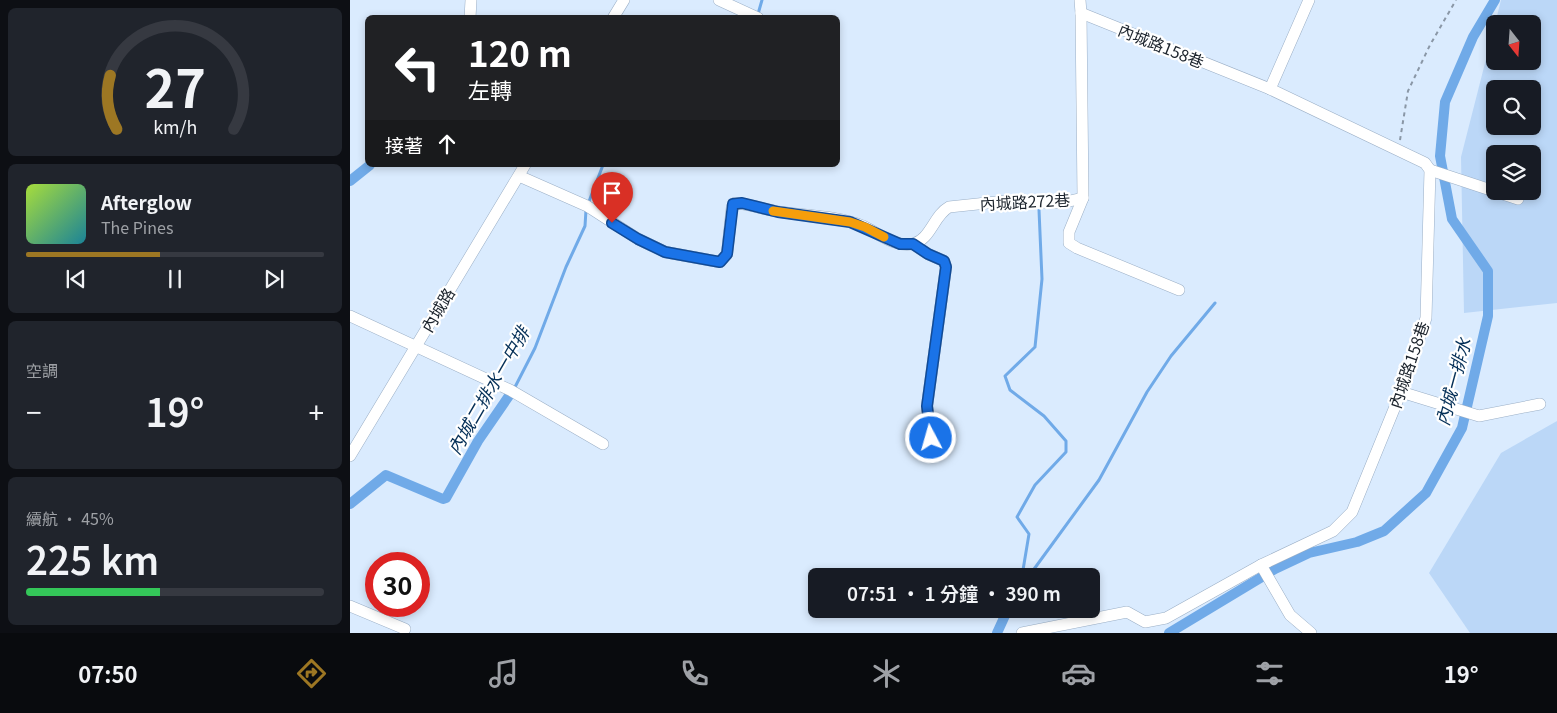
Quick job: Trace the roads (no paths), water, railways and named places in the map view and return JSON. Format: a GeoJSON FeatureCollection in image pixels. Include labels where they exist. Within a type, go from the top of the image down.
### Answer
{"type":"FeatureCollection","features":[{"type":"Feature","properties":{"kind":"street"},"geometry":{"type":"LineString","coordinates":[[470,15],[472,0]]}},
{"type":"Feature","properties":{"kind":"street"},"geometry":{"type":"LineString","coordinates":[[615,15],[624,0]]}},
{"type":"Feature","properties":{"kind":"street"},"geometry":{"type":"LineString","coordinates":[[719,0],[752,15]]}},
{"type":"Feature","properties":{"kind":"street"},"geometry":{"type":"LineString","coordinates":[[1080,0],[1083,198],[1070,232],[1069,243],[1179,290]]}},
{"type":"Feature","properties":{"kind":"street"},"geometry":{"type":"LineString","coordinates":[[1270,89],[1310,0]]}},
{"type":"Feature","properties":{"kind":"street","name":"內城路158巷"},"geometry":{"type":"LineString","coordinates":[[1022,633],[1127,612],[1146,622],[1166,618],[1332,531],[1352,512],[1401,392],[1426,318],[1434,171],[1425,163],[1270,89],[1081,13]]}},
{"type":"Feature","properties":{"kind":"street","name":"內城路"},"geometry":{"type":"LineString","coordinates":[[350,456],[524,167]]}},
{"type":"Feature","properties":{"kind":"street"},"geometry":{"type":"LineString","coordinates":[[1434,171],[1486,189]]}},
{"type":"Feature","properties":{"kind":"street"},"geometry":{"type":"LineString","coordinates":[[519,176],[587,206],[638,239],[665,252],[720,262],[727,254],[732,207],[735,203],[778,212],[850,222],[900,244],[913,244],[928,254],[944,261],[946,267],[927,406],[931,438]]}},
{"type":"Feature","properties":{"kind":"street","name":"內城路272巷"},"geometry":{"type":"LineString","coordinates":[[913,244],[929,232],[941,212],[949,207],[1006,201],[1061,203],[1083,198]]}},
{"type":"Feature","properties":{"kind":"street"},"geometry":{"type":"LineString","coordinates":[[350,316],[510,390],[603,444]]}},
{"type":"Feature","properties":{"kind":"street"},"geometry":{"type":"LineString","coordinates":[[1401,392],[1479,416],[1540,404]]}},
{"type":"Feature","properties":{"kind":"street"},"geometry":{"type":"LineString","coordinates":[[1263,567],[1290,615],[1312,633]]}},
{"type":"Feature","properties":{"kind":"street"},"geometry":{"type":"LineString","coordinates":[[350,606],[405,629]]}},
{"type":"Feature","properties":{"kind":"waterway","name":"內城二排水一中排"},"geometry":{"type":"LineString","coordinates":[[758,14],[762,0]]}},
{"type":"Feature","properties":{"kind":"waterway","name":"內城一排水"},"geometry":{"type":"LineString","coordinates":[[1169,633],[1275,569],[1309,553],[1357,542],[1384,531],[1426,493],[1462,428],[1488,316],[1488,271],[1452,219],[1440,156],[1445,102],[1473,37],[1495,0]]}},
{"type":"Feature","properties":{"kind":"waterway"},"geometry":{"type":"LineString","coordinates":[[350,181],[368,167]]}},
{"type":"Feature","properties":{"kind":"waterway","name":"內城二排水一中排"},"geometry":{"type":"LineString","coordinates":[[588,204],[602,167]]}},
{"type":"Feature","properties":{"kind":"waterway","name":"內城二排水一中排"},"geometry":{"type":"LineString","coordinates":[[514,389],[535,348],[566,267],[585,226],[586,210]]}},
{"type":"Feature","properties":{"kind":"waterway"},"geometry":{"type":"LineString","coordinates":[[1023,568],[1029,534],[1017,517],[1035,485],[1066,452],[1066,441],[1044,416],[1010,390],[1005,376],[1035,347],[1042,279],[1039,210]]}},
{"type":"Feature","properties":{"kind":"waterway"},"geometry":{"type":"LineString","coordinates":[[1035,568],[1099,480],[1147,392],[1171,356],[1215,303]]}},
{"type":"Feature","properties":{"kind":"waterway","name":"內城二排水一中排"},"geometry":{"type":"LineString","coordinates":[[350,504],[386,475],[443,499],[446,498],[478,441],[513,390]]}},
{"type":"Feature","properties":{"kind":"waterway"},"geometry":{"type":"LineString","coordinates":[[997,633],[1004,618]]}}]}
